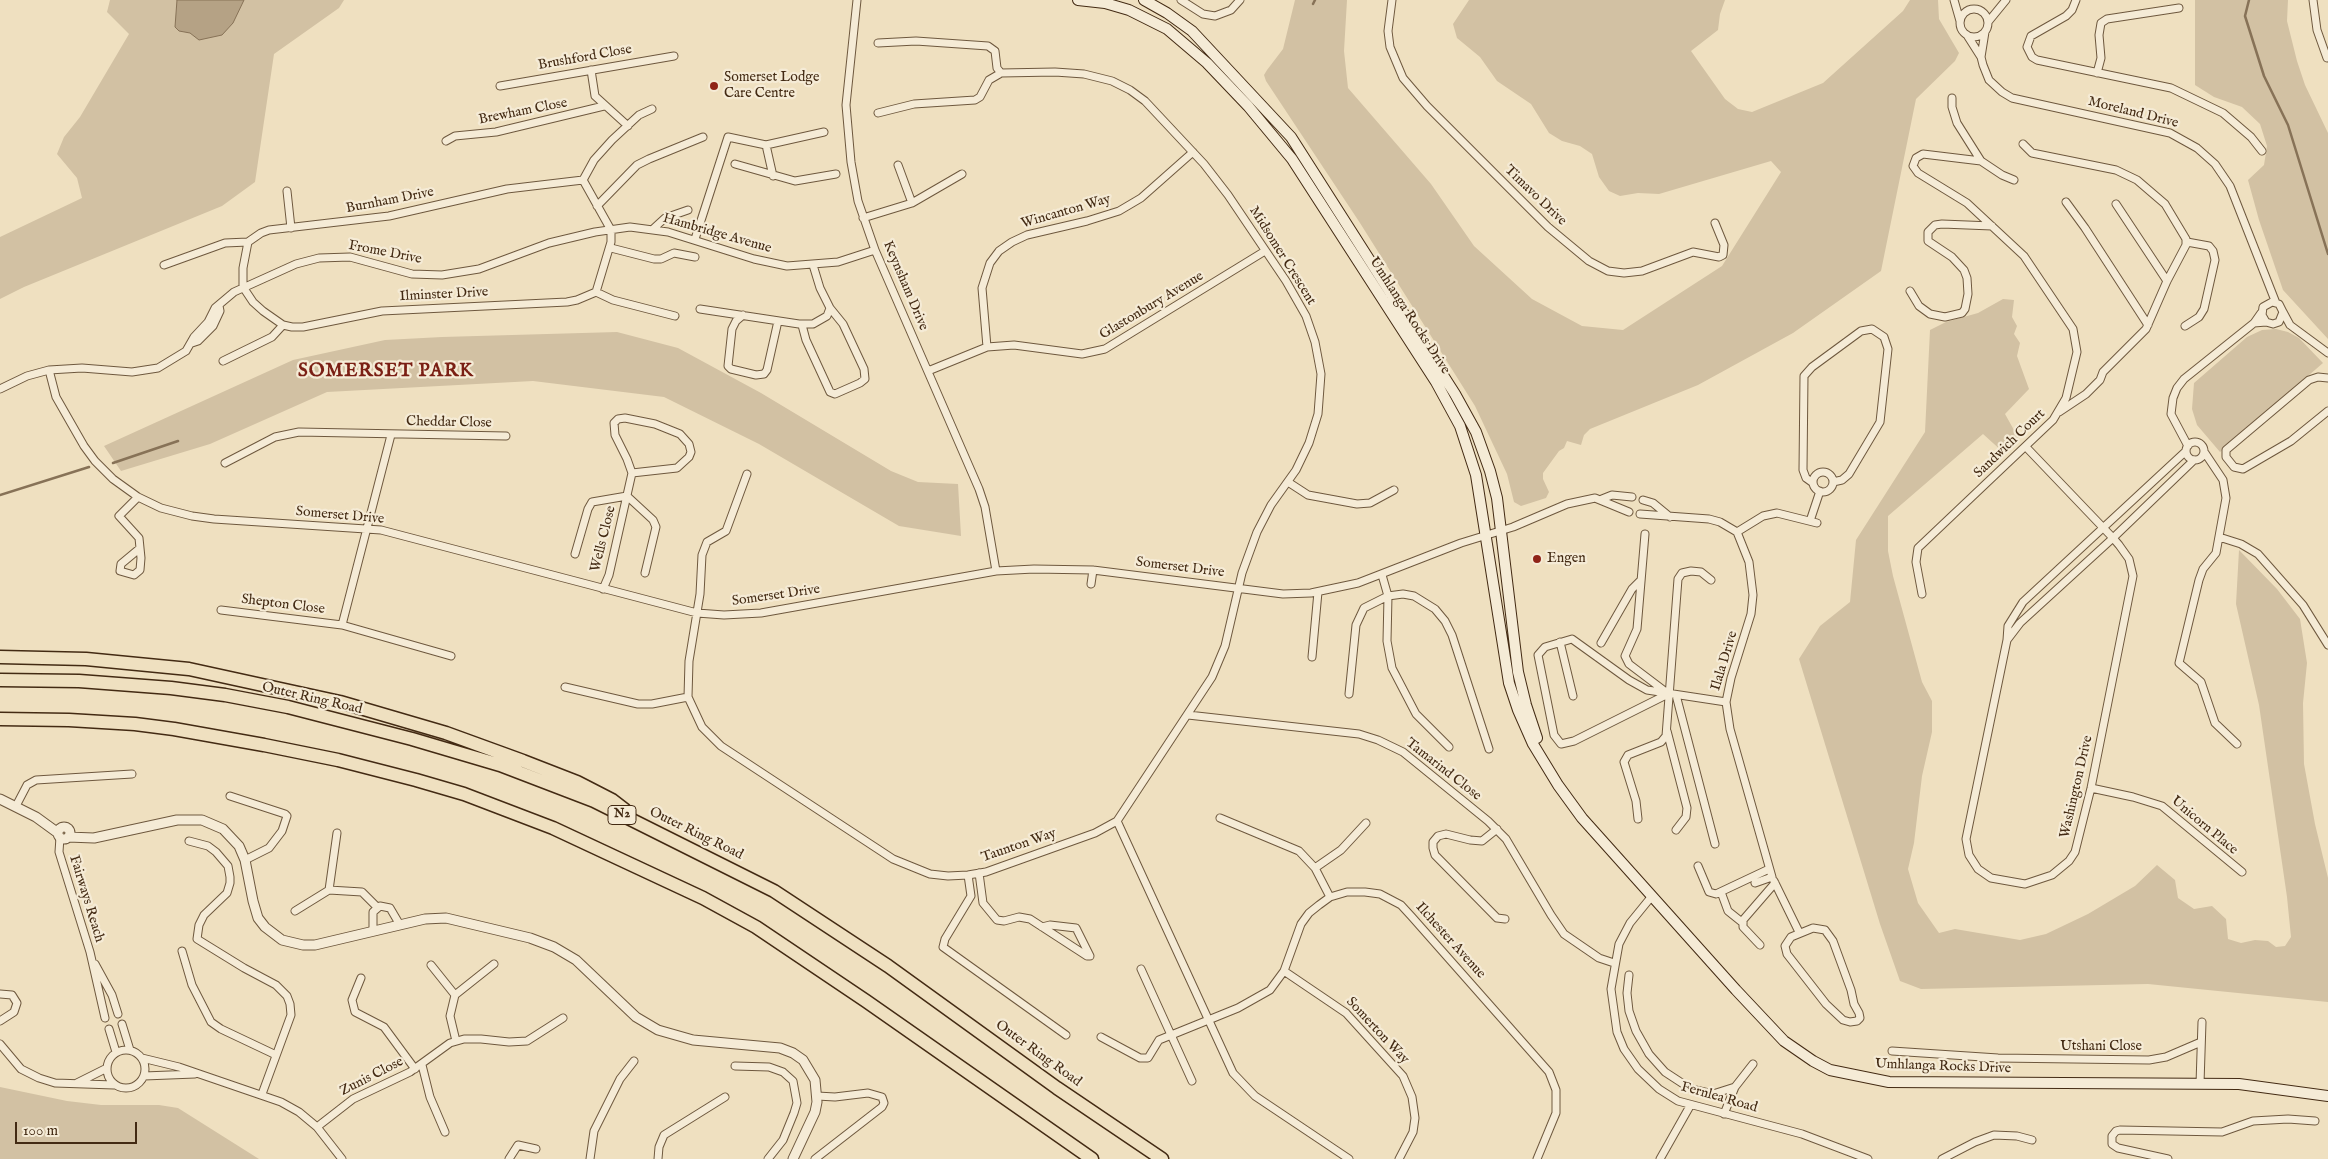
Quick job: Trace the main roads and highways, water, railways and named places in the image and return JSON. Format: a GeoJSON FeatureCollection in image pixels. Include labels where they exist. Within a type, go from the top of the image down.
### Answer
{"type":"FeatureCollection","features":[{"type":"Feature","properties":{"kind":"highway"},"geometry":{"type":"LineString","coordinates":[[0,657],[86,659],[189,669],[340,702],[446,733],[577,782],[612,800],[652,831]]}},
{"type":"Feature","properties":{"kind":"highway"},"geometry":{"type":"LineString","coordinates":[[0,672],[46,674],[79,681]]}},
{"type":"Feature","properties":{"kind":"highway","name":"Outer Ring Road"},"geometry":{"type":"LineString","coordinates":[[0,680],[79,681],[172,688],[225,695],[288,708],[388,733],[500,765],[594,801],[652,831],[744,874],[822,922],[1162,1159]]}},
{"type":"Feature","properties":{"kind":"highway"},"geometry":{"type":"LineString","coordinates":[[0,719],[116,723],[174,729],[338,760],[464,794],[553,828],[703,898],[763,932],[866,1001],[1092,1159]]}},
{"type":"Feature","properties":{"kind":"highway"},"geometry":{"type":"LineString","coordinates":[[0,725],[21,719]]}},
{"type":"Feature","properties":{"kind":"main road","name":"Umhlanga Rocks Drive"},"geometry":{"type":"LineString","coordinates":[[1078,0],[1116,3],[1155,22],[1176,36],[1207,63],[1248,106],[1292,159],[1453,410],[1466,441],[1476,475],[1487,534],[1509,683],[1518,710],[1533,744],[1582,818],[1784,1040],[1813,1061],[1830,1070],[1889,1082],[2239,1084],[2328,1096]]}},
{"type":"Feature","properties":{"kind":"main road","name":"Umhlanga Rocks Drive"},"geometry":{"type":"LineString","coordinates":[[1144,0],[1167,12],[1192,32],[1291,138],[1472,424],[1490,471],[1502,529],[1521,689],[1545,763]]}},
{"type":"Feature","properties":{"kind":"waterway"},"geometry":{"type":"LineString","coordinates":[[1313,4],[1315,0]]}},
{"type":"Feature","properties":{"kind":"waterway"},"geometry":{"type":"LineString","coordinates":[[2249,0],[2245,16],[2264,76],[2288,125],[2328,254]]}},
{"type":"Feature","properties":{"kind":"waterway"},"geometry":{"type":"LineString","coordinates":[[113,463],[178,441]]}},
{"type":"Feature","properties":{"kind":"waterway"},"geometry":{"type":"LineString","coordinates":[[0,495],[89,467]]}},
{"type":"Feature","properties":{"kind":"place","name":"Somerset Lodge Care Centre"},"geometry":{"type":"Point","coordinates":[714,86]}},
{"type":"Feature","properties":{"kind":"place","name":"Engen"},"geometry":{"type":"Point","coordinates":[1537,559]}},
{"type":"Feature","properties":{"kind":"district","name":"SOMERSET PARK"},"geometry":{"type":"Point","coordinates":[386,372]}}]}
